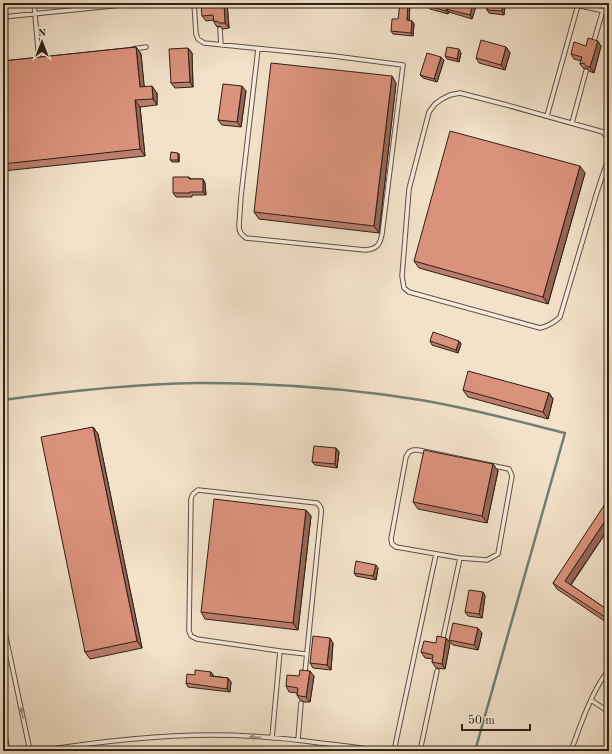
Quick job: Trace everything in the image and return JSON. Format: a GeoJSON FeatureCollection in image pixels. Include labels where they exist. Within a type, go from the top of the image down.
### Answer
{"type":"FeatureCollection","features":[{"type":"Feature","properties":{"kind":"lane"},"geometry":{"type":"LineString","coordinates":[[34,3],[39,60]]}},
{"type":"Feature","properties":{"kind":"lane"},"geometry":{"type":"LineString","coordinates":[[3,18],[120,5],[123,3]]}},
{"type":"Feature","properties":{"kind":"lane"},"geometry":{"type":"LineString","coordinates":[[194,3],[196,34],[198,39],[204,43],[334,56],[403,65],[382,234],[377,246],[372,249],[365,250],[246,238],[241,234],[239,230],[241,196],[258,49]]}},
{"type":"Feature","properties":{"kind":"lane"},"geometry":{"type":"LineString","coordinates":[[567,3],[609,12]]}},
{"type":"Feature","properties":{"kind":"lane"},"geometry":{"type":"LineString","coordinates":[[547,116],[578,5]]}},
{"type":"Feature","properties":{"kind":"lane"},"geometry":{"type":"LineString","coordinates":[[594,41],[602,10]]}},
{"type":"Feature","properties":{"kind":"lane"},"geometry":{"type":"LineString","coordinates":[[220,29],[221,45]]}},
{"type":"Feature","properties":{"kind":"lane"},"geometry":{"type":"LineString","coordinates":[[130,49],[146,47]]}},
{"type":"Feature","properties":{"kind":"lane"},"geometry":{"type":"LineString","coordinates":[[32,61],[46,59]]}},
{"type":"Feature","properties":{"kind":"lane"},"geometry":{"type":"LineString","coordinates":[[572,123],[586,72]]}},
{"type":"Feature","properties":{"kind":"lane"},"geometry":{"type":"LineString","coordinates":[[609,147],[608,139],[603,132],[572,123],[460,93],[450,95],[442,99],[435,104],[429,112],[409,189],[402,276],[404,288],[409,292],[540,328],[555,322],[560,317],[609,156],[609,151]]}},
{"type":"Feature","properties":{"kind":"lane"},"geometry":{"type":"LineString","coordinates":[[418,450],[508,469],[512,476],[498,554],[487,560],[436,554],[396,547],[392,544],[391,539],[406,457],[409,452],[418,450]]}},
{"type":"Feature","properties":{"kind":"lane"},"geometry":{"type":"LineString","coordinates":[[305,672],[322,509],[320,505],[317,503],[198,490],[192,495],[191,499],[189,631],[192,636],[197,639],[306,654]]}},
{"type":"Feature","properties":{"kind":"lane"},"geometry":{"type":"LineString","coordinates":[[394,751],[436,554]]}},
{"type":"Feature","properties":{"kind":"lane"},"geometry":{"type":"LineString","coordinates":[[443,638],[460,558]]}},
{"type":"Feature","properties":{"kind":"lane"},"geometry":{"type":"LineString","coordinates":[[3,623],[30,751]]}},
{"type":"Feature","properties":{"kind":"lane"},"geometry":{"type":"LineString","coordinates":[[272,738],[280,651]]}},
{"type":"Feature","properties":{"kind":"lane"},"geometry":{"type":"LineString","coordinates":[[571,751],[591,700],[609,670]]}},
{"type":"Feature","properties":{"kind":"lane"},"geometry":{"type":"LineString","coordinates":[[420,751],[437,671]]}},
{"type":"Feature","properties":{"kind":"lane"},"geometry":{"type":"LineString","coordinates":[[591,700],[609,712]]}},
{"type":"Feature","properties":{"kind":"lane"},"geometry":{"type":"LineString","coordinates":[[298,740],[301,703]]}},
{"type":"Feature","properties":{"kind":"lane"},"geometry":{"type":"LineString","coordinates":[[3,726],[8,751]]}},
{"type":"Feature","properties":{"kind":"lane"},"geometry":{"type":"LineString","coordinates":[[39,751],[76,745],[145,738],[211,735],[298,740],[377,751]]}},
{"type":"Feature","properties":{"kind":"building"},"geometry":{"type":"Polygon","coordinates":[[[224,3],[225,23],[220,23],[217,21],[214,22],[213,15],[202,16],[201,4],[224,3]]]}},
{"type":"Feature","properties":{"kind":"building"},"geometry":{"type":"Polygon","coordinates":[[[400,3],[408,3],[407,20],[412,21],[411,33],[391,31],[392,19],[398,19],[400,3]]]}},
{"type":"Feature","properties":{"kind":"building"},"geometry":{"type":"Polygon","coordinates":[[[429,3],[473,3],[470,15],[428,6],[429,3]]]}},
{"type":"Feature","properties":{"kind":"building"},"geometry":{"type":"Polygon","coordinates":[[[487,3],[503,3],[502,11],[487,10],[487,3]]]}},
{"type":"Feature","properties":{"kind":"building"},"geometry":{"type":"Polygon","coordinates":[[[588,38],[598,41],[590,67],[586,66],[584,63],[580,64],[582,57],[571,54],[574,42],[586,46],[588,38]]]}},
{"type":"Feature","properties":{"kind":"building"},"geometry":{"type":"Polygon","coordinates":[[[481,40],[506,47],[501,65],[476,58],[481,40]]]}},
{"type":"Feature","properties":{"kind":"building"},"geometry":{"type":"Polygon","coordinates":[[[136,47],[140,87],[152,86],[153,99],[135,100],[140,149],[3,164],[3,61],[136,47]]]}},
{"type":"Feature","properties":{"kind":"building"},"geometry":{"type":"Polygon","coordinates":[[[447,47],[459,49],[457,59],[445,56],[447,47]]]}},
{"type":"Feature","properties":{"kind":"building"},"geometry":{"type":"Polygon","coordinates":[[[188,48],[190,82],[171,83],[169,49],[188,48]]]}},
{"type":"Feature","properties":{"kind":"building"},"geometry":{"type":"Polygon","coordinates":[[[427,53],[441,57],[434,79],[420,75],[427,53]]]}},
{"type":"Feature","properties":{"kind":"building"},"geometry":{"type":"Polygon","coordinates":[[[271,63],[392,76],[374,226],[254,212],[271,63]]]}},
{"type":"Feature","properties":{"kind":"building"},"geometry":{"type":"Polygon","coordinates":[[[223,84],[242,86],[237,122],[218,120],[223,84]]]}},
{"type":"Feature","properties":{"kind":"building"},"geometry":{"type":"Polygon","coordinates":[[[450,131],[580,166],[543,297],[414,261],[450,131]]]}},
{"type":"Feature","properties":{"kind":"building"},"geometry":{"type":"Polygon","coordinates":[[[171,152],[178,153],[178,160],[170,160],[171,152]]]}},
{"type":"Feature","properties":{"kind":"building"},"geometry":{"type":"Polygon","coordinates":[[[173,177],[203,179],[203,192],[173,193],[173,177]]]}},
{"type":"Feature","properties":{"kind":"building"},"geometry":{"type":"Polygon","coordinates":[[[433,332],[459,341],[456,350],[430,341],[433,332]]]}},
{"type":"Feature","properties":{"kind":"building"},"geometry":{"type":"Polygon","coordinates":[[[468,371],[549,393],[543,412],[463,390],[468,371]]]}},
{"type":"Feature","properties":{"kind":"building"},"geometry":{"type":"Polygon","coordinates":[[[93,427],[137,641],[85,652],[41,437],[93,427]]]}},
{"type":"Feature","properties":{"kind":"building"},"geometry":{"type":"Polygon","coordinates":[[[314,446],[336,448],[335,464],[312,462],[314,446]]]}},
{"type":"Feature","properties":{"kind":"building"},"geometry":{"type":"Polygon","coordinates":[[[424,450],[493,464],[482,516],[413,502],[424,450]]]}},
{"type":"Feature","properties":{"kind":"building"},"geometry":{"type":"Polygon","coordinates":[[[214,499],[306,510],[293,623],[201,612],[214,499]]]}},
{"type":"Feature","properties":{"kind":"building"},"geometry":{"type":"Polygon","coordinates":[[[605,504],[609,507],[609,515],[565,581],[605,608],[609,602],[608,619],[553,583],[605,504]]]}},
{"type":"Feature","properties":{"kind":"building"},"geometry":{"type":"Polygon","coordinates":[[[356,561],[376,565],[373,576],[354,573],[356,561]]]}},
{"type":"Feature","properties":{"kind":"building"},"geometry":{"type":"Polygon","coordinates":[[[469,590],[483,592],[479,614],[465,612],[469,590]]]}},
{"type":"Feature","properties":{"kind":"building"},"geometry":{"type":"Polygon","coordinates":[[[453,623],[478,628],[474,645],[449,640],[453,623]]]}},
{"type":"Feature","properties":{"kind":"building"},"geometry":{"type":"Polygon","coordinates":[[[313,636],[330,638],[327,665],[310,663],[313,636]]]}},
{"type":"Feature","properties":{"kind":"building"},"geometry":{"type":"Polygon","coordinates":[[[437,636],[446,638],[442,664],[432,662],[433,655],[421,652],[424,641],[436,643],[437,636]]]}},
{"type":"Feature","properties":{"kind":"building"},"geometry":{"type":"Polygon","coordinates":[[[195,670],[211,672],[210,676],[228,678],[227,689],[186,683],[187,674],[195,675],[195,670]]]}},
{"type":"Feature","properties":{"kind":"building"},"geometry":{"type":"Polygon","coordinates":[[[300,670],[310,671],[306,697],[297,695],[298,688],[286,686],[287,675],[299,676],[300,670]]]}},
{"type":"Feature","properties":{"kind":"waterway"},"geometry":{"type":"LineString","coordinates":[[3,400],[125,386],[198,383],[282,385],[365,392],[439,403],[565,433],[475,751]]}}]}
